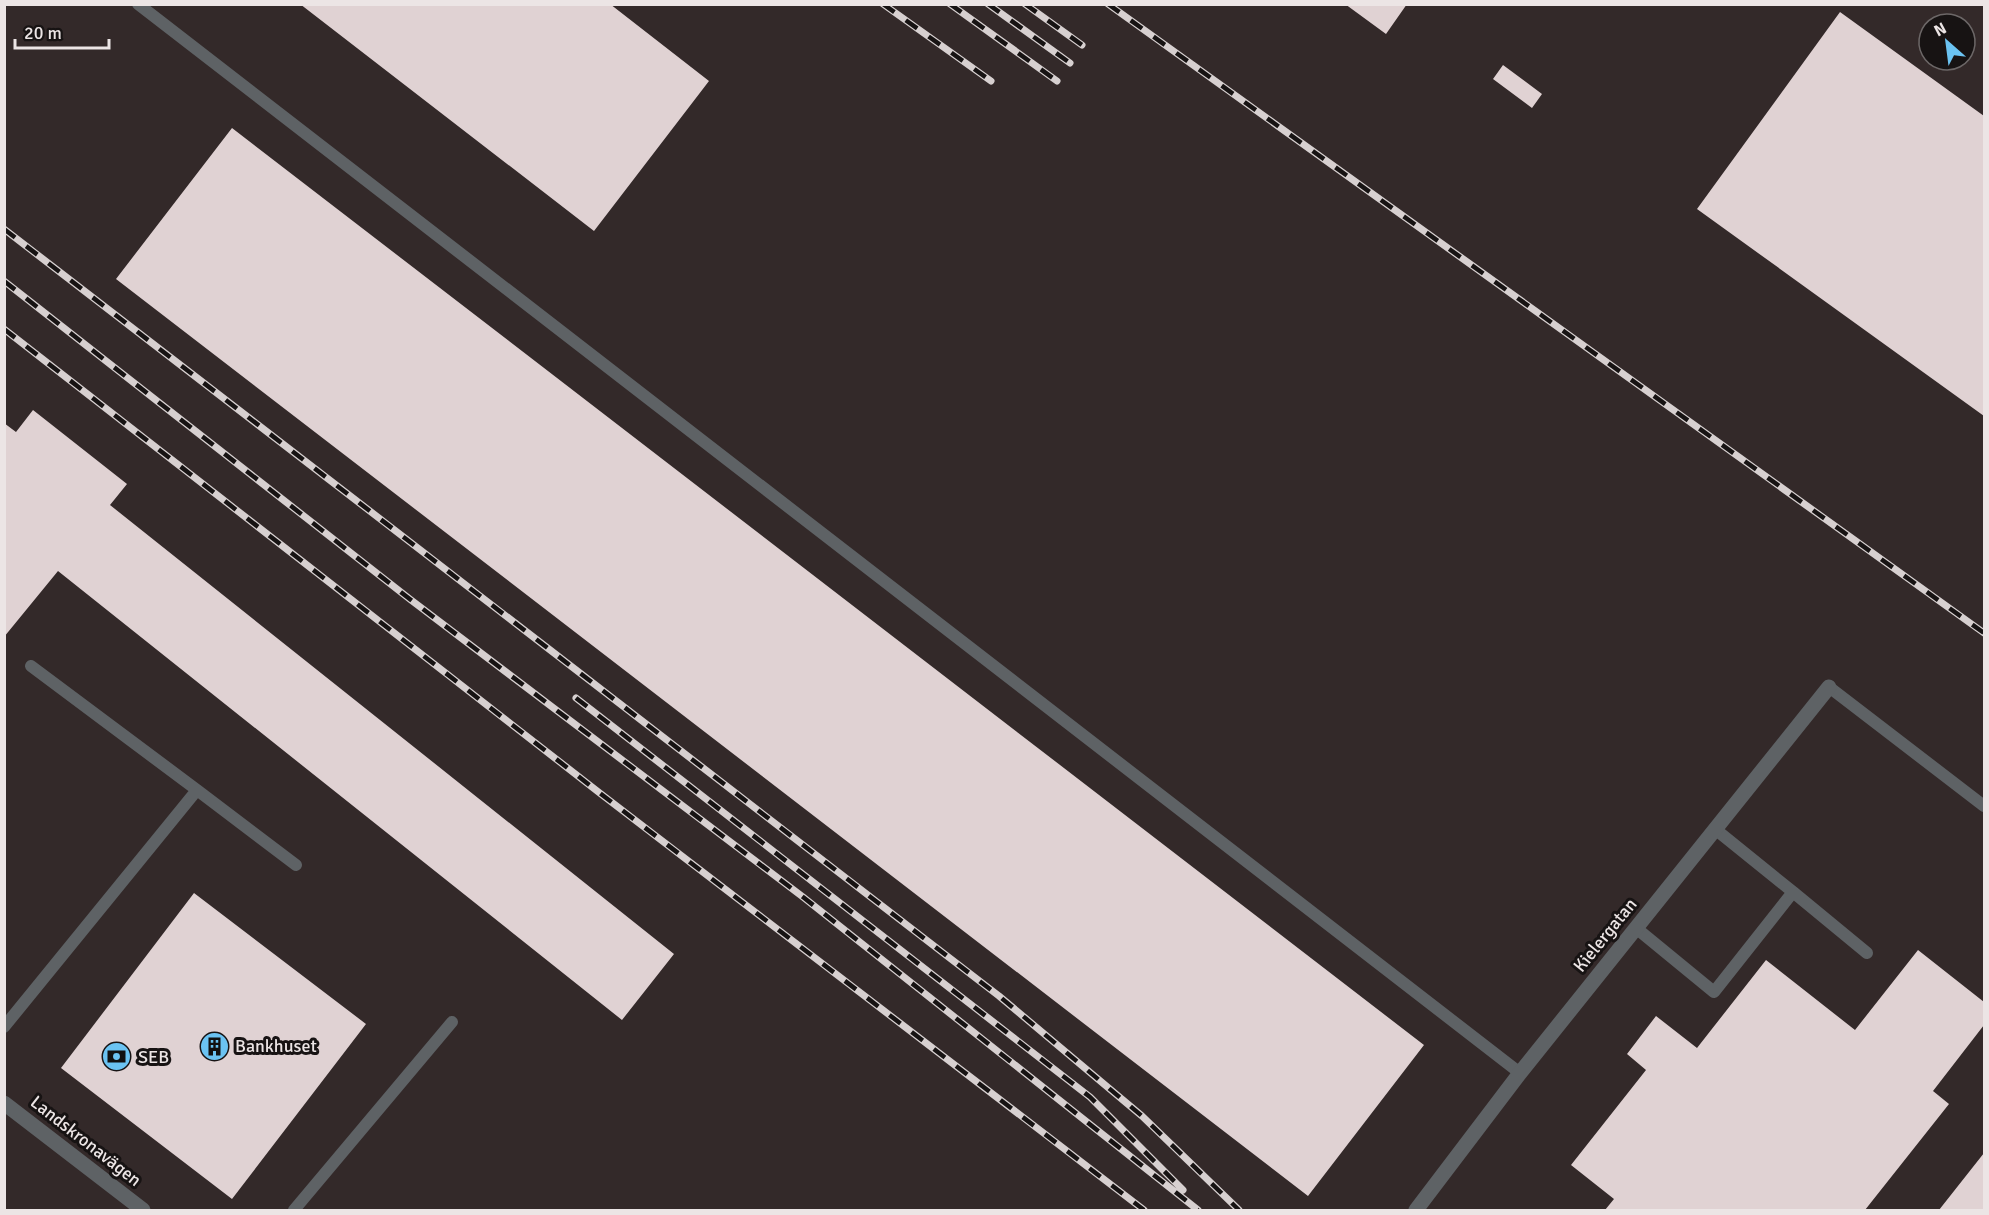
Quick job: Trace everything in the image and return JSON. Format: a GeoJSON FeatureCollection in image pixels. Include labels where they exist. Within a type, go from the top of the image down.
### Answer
{"type":"FeatureCollection","features":[{"type":"Feature","properties":{"kind":"street","name":"Kielergatan"},"geometry":{"type":"LineString","coordinates":[[1416,1210],[1520,1072],[1829,687]]}},
{"type":"Feature","properties":{"kind":"street","name":"Landskronavägen"},"geometry":{"type":"LineString","coordinates":[[4,1103],[143,1210]]}},
{"type":"Feature","properties":{"kind":"lane"},"geometry":{"type":"LineString","coordinates":[[138,4],[1520,1072]]}},
{"type":"Feature","properties":{"kind":"lane"},"geometry":{"type":"LineString","coordinates":[[31,666],[296,865]]}},
{"type":"Feature","properties":{"kind":"lane"},"geometry":{"type":"LineString","coordinates":[[1829,687],[1984,806]]}},
{"type":"Feature","properties":{"kind":"lane"},"geometry":{"type":"LineString","coordinates":[[4,1027],[197,790]]}},
{"type":"Feature","properties":{"kind":"lane"},"geometry":{"type":"LineString","coordinates":[[1715,829],[1867,953]]}},
{"type":"Feature","properties":{"kind":"lane"},"geometry":{"type":"LineString","coordinates":[[1636,928],[1714,992],[1793,892]]}},
{"type":"Feature","properties":{"kind":"lane"},"geometry":{"type":"LineString","coordinates":[[294,1210],[452,1022]]}},
{"type":"Feature","properties":{"kind":"building"},"geometry":{"type":"Polygon","coordinates":[[[300,4],[610,4],[709,81],[594,231],[300,4]]]}},
{"type":"Feature","properties":{"kind":"building"},"geometry":{"type":"Polygon","coordinates":[[[1345,4],[1407,4],[1386,34],[1345,4]]]}},
{"type":"Feature","properties":{"kind":"building"},"geometry":{"type":"Polygon","coordinates":[[[1840,12],[1917,68],[1917,72],[1923,72],[1984,116],[1984,416],[1697,209],[1840,12]]]}},
{"type":"Feature","properties":{"kind":"building"},"geometry":{"type":"Polygon","coordinates":[[[1503,65],[1542,94],[1532,108],[1493,79],[1503,65]]]}},
{"type":"Feature","properties":{"kind":"building"},"geometry":{"type":"Polygon","coordinates":[[[232,128],[1424,1045],[1308,1196],[116,279],[232,128]]]}},
{"type":"Feature","properties":{"kind":"building"},"geometry":{"type":"Polygon","coordinates":[[[33,410],[127,484],[110,505],[674,954],[622,1020],[58,571],[4,637],[4,423],[16,432],[33,410]]]}},
{"type":"Feature","properties":{"kind":"building","name":"Bankhuset"},"geometry":{"type":"Polygon","coordinates":[[[194,893],[366,1024],[232,1199],[61,1068],[194,893]]]}},
{"type":"Feature","properties":{"kind":"building"},"geometry":{"type":"Polygon","coordinates":[[[1918,950],[1984,1002],[1984,1025],[1933,1091],[1949,1104],[1865,1210],[1605,1210],[1614,1199],[1571,1165],[1646,1070],[1627,1054],[1656,1016],[1697,1048],[1766,960],[1855,1030],[1918,950]]]}},
{"type":"Feature","properties":{"kind":"building"},"geometry":{"type":"Polygon","coordinates":[[[1984,1153],[1984,1210],[1939,1210],[1984,1153]]]}},
{"type":"Feature","properties":{"kind":"railway"},"geometry":{"type":"LineString","coordinates":[[883,4],[991,81]]}},
{"type":"Feature","properties":{"kind":"railway"},"geometry":{"type":"LineString","coordinates":[[950,4],[1057,81]]}},
{"type":"Feature","properties":{"kind":"railway"},"geometry":{"type":"LineString","coordinates":[[988,4],[1070,63]]}},
{"type":"Feature","properties":{"kind":"railway"},"geometry":{"type":"LineString","coordinates":[[1025,4],[1082,45]]}},
{"type":"Feature","properties":{"kind":"railway"},"geometry":{"type":"LineString","coordinates":[[1108,4],[1984,633]]}},
{"type":"Feature","properties":{"kind":"railway"},"geometry":{"type":"LineString","coordinates":[[4,229],[999,996],[1142,1116],[1239,1210]]}},
{"type":"Feature","properties":{"kind":"railway"},"geometry":{"type":"LineString","coordinates":[[4,281],[411,600],[803,897],[1198,1210]]}},
{"type":"Feature","properties":{"kind":"railway"},"geometry":{"type":"LineString","coordinates":[[4,329],[601,794],[1144,1210]]}},
{"type":"Feature","properties":{"kind":"railway"},"geometry":{"type":"LineString","coordinates":[[576,698],[1090,1097],[1183,1190]]}},
{"type":"Feature","properties":{"kind":"place","name":"Bankhuset"},"geometry":{"type":"Point","coordinates":[214,1046]}},
{"type":"Feature","properties":{"kind":"place","name":"SEB"},"geometry":{"type":"Point","coordinates":[117,1057]}}]}
